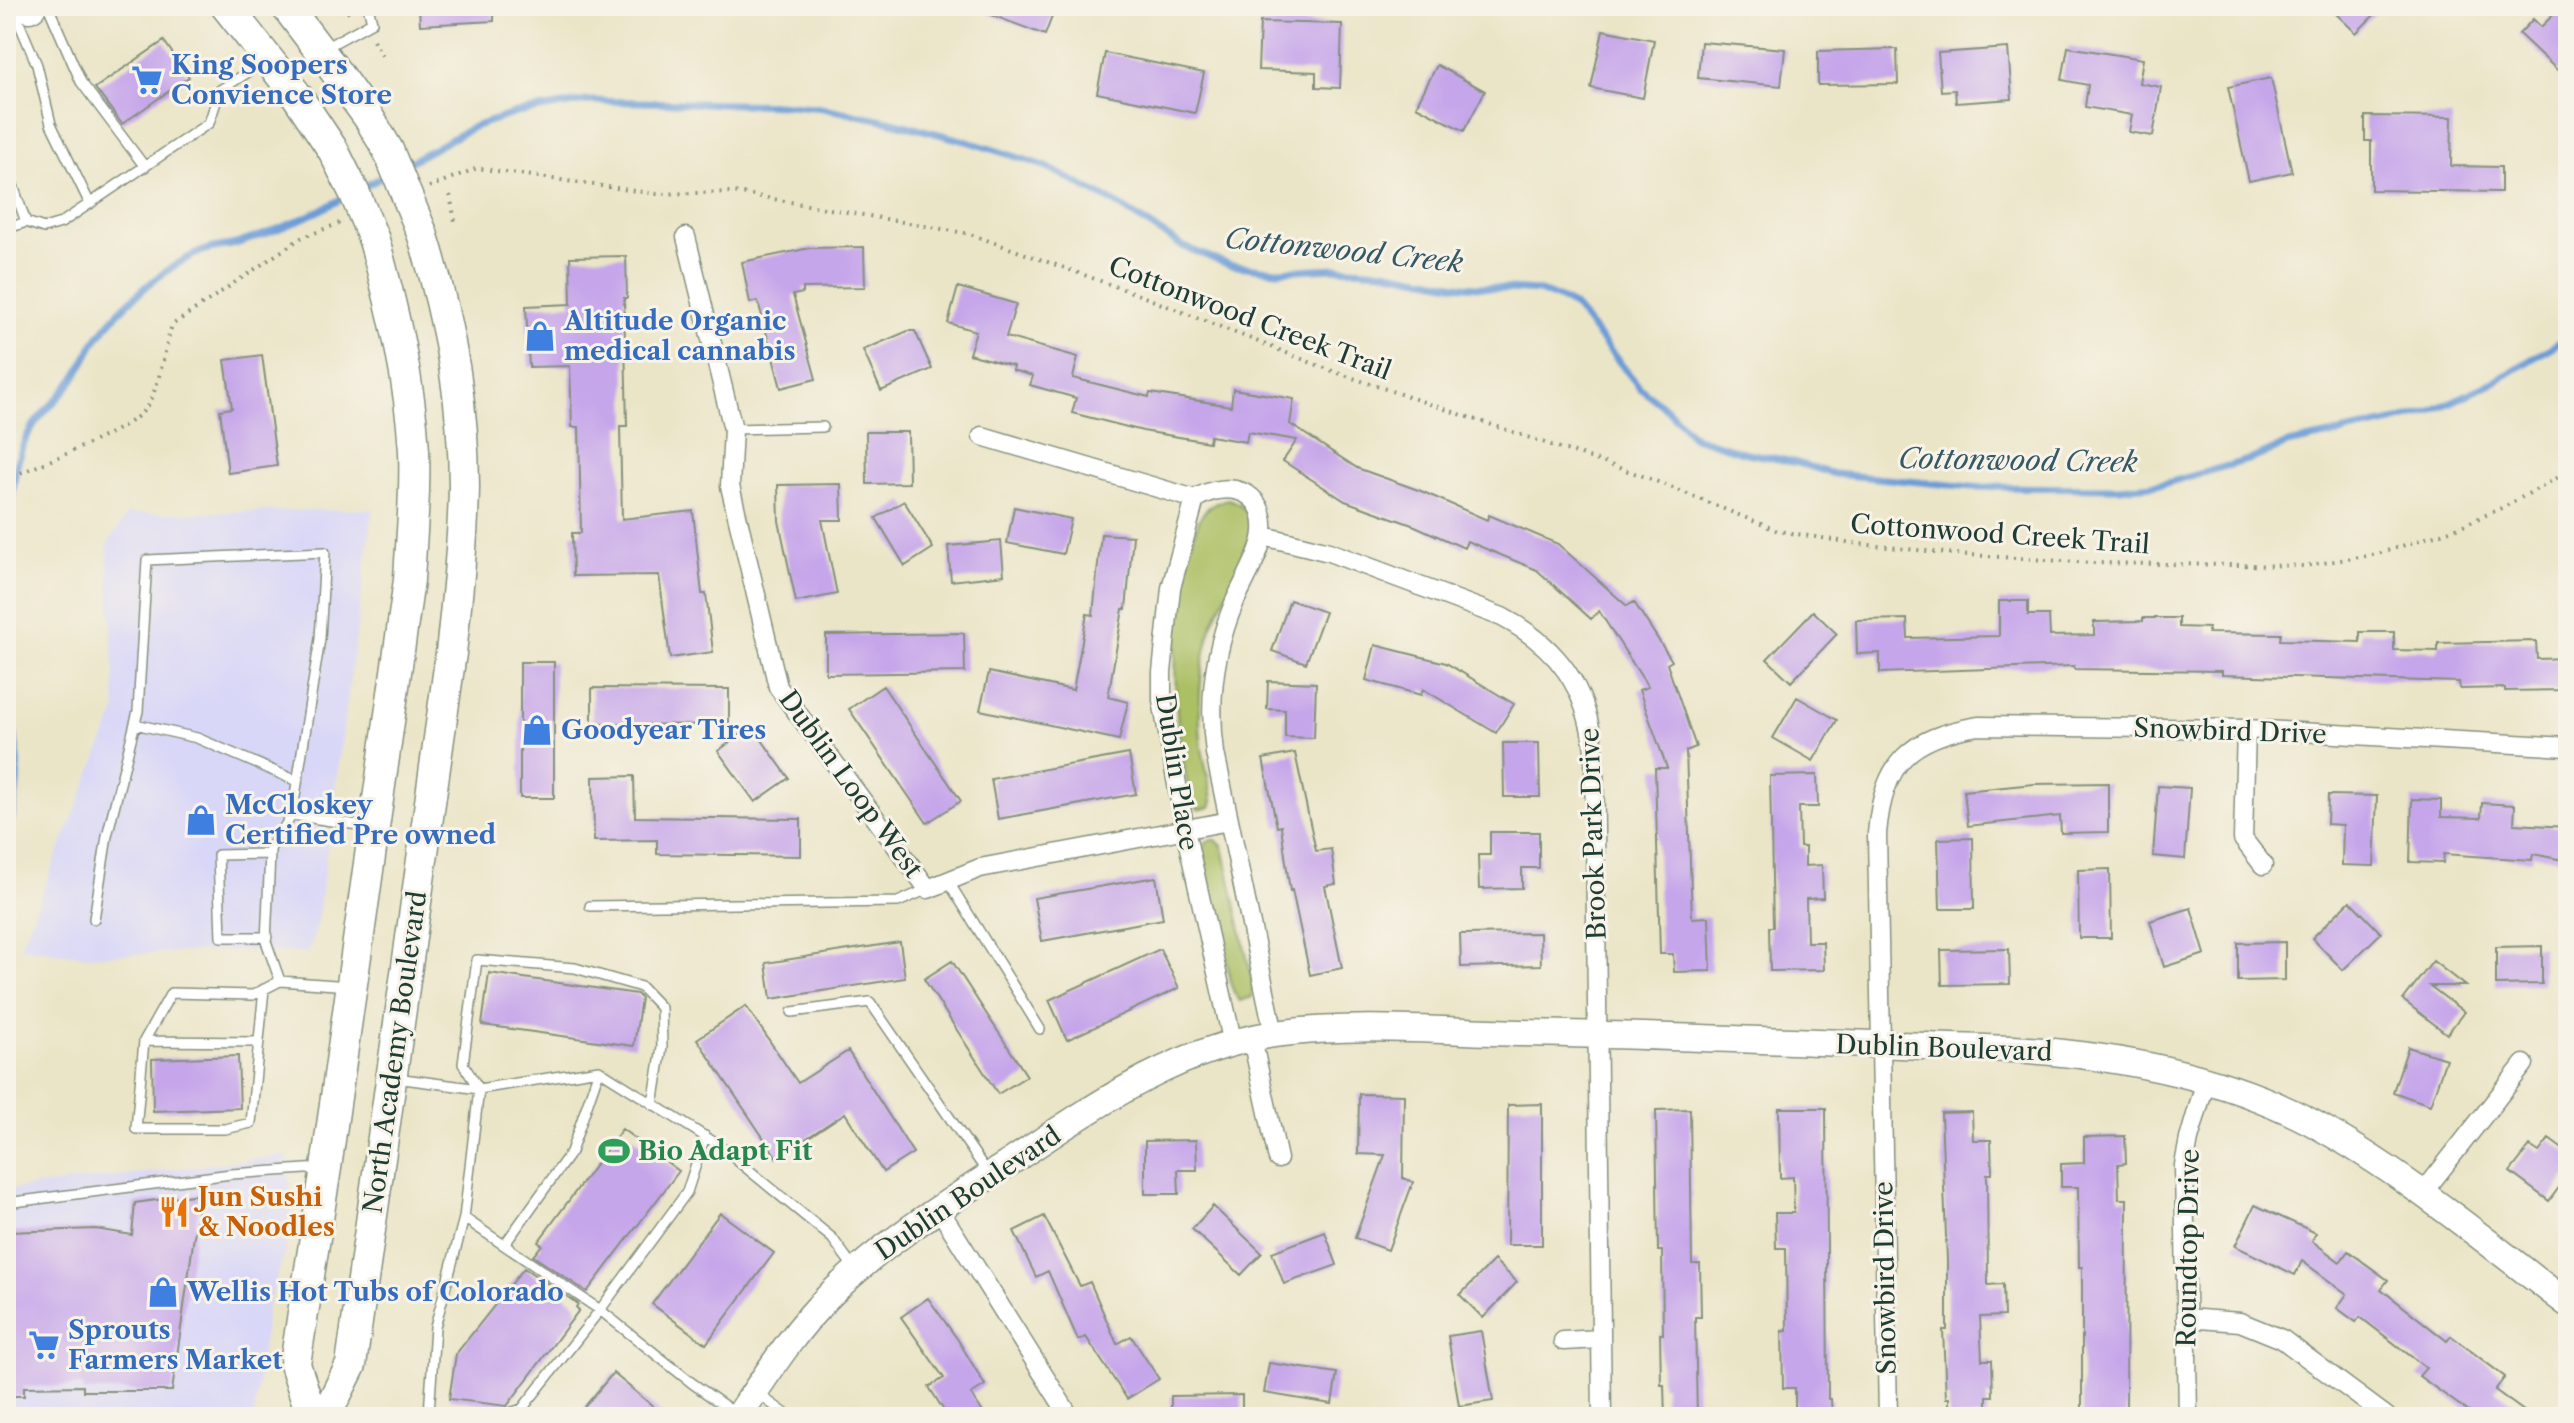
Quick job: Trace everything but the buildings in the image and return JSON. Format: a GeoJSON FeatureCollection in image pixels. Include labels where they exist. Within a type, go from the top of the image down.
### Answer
{"type":"FeatureCollection","features":[{"type":"Feature","properties":{"kind":"highway","name":"North Academy Boulevard"},"geometry":{"type":"LineString","coordinates":[[226,6],[295,93],[333,150],[355,194],[374,240],[391,304],[404,371],[414,451],[409,580],[326,1168],[295,1364],[312,1417]]}},
{"type":"Feature","properties":{"kind":"highway","name":"North Academy Boulevard"},"geometry":{"type":"LineString","coordinates":[[286,6],[369,118],[388,150],[422,233],[442,297],[458,390],[464,488],[451,653],[351,1365],[325,1417]]}},
{"type":"Feature","properties":{"kind":"main road","name":"Dublin Boulevard"},"geometry":{"type":"LineString","coordinates":[[739,1416],[795,1335],[856,1271],[939,1209],[1135,1082],[1188,1058],[1253,1039],[1371,1030],[1598,1035],[2068,1053],[2144,1065],[2206,1080],[2311,1123],[2422,1194],[2568,1304]]}},
{"type":"Feature","properties":{"kind":"street","name":"Dublin Loop West"},"geometry":{"type":"LineString","coordinates":[[686,237],[733,429],[730,486],[778,687],[928,889],[980,868],[1229,821]]}},
{"type":"Feature","properties":{"kind":"street"},"geometry":{"type":"LineString","coordinates":[[982,436],[1195,499],[1216,489],[1240,490],[1254,501],[1260,512],[1264,536]]}},
{"type":"Feature","properties":{"kind":"street","name":"Dublin Place"},"geometry":{"type":"LineString","coordinates":[[1195,499],[1171,588],[1162,672],[1166,729],[1185,830],[1253,1039]]}},
{"type":"Feature","properties":{"kind":"street","name":"Dublin Place"},"geometry":{"type":"LineString","coordinates":[[1253,1039],[1229,821],[1215,753],[1212,693],[1225,628],[1264,536]]}},
{"type":"Feature","properties":{"kind":"street","name":"Brook Park Drive"},"geometry":{"type":"LineString","coordinates":[[1264,536],[1329,552],[1502,617],[1526,629],[1544,645],[1577,686],[1591,725],[1594,750],[1602,1417]]}},
{"type":"Feature","properties":{"kind":"street","name":"Snowbird Drive"},"geometry":{"type":"LineString","coordinates":[[1888,1417],[1877,834],[1879,808],[1894,755],[1948,731],[1978,726],[2246,729],[2568,747]]}},
{"type":"Feature","properties":{"kind":"street"},"geometry":{"type":"LineString","coordinates":[[2246,729],[2243,839],[2263,865]]}},
{"type":"Feature","properties":{"kind":"street"},"geometry":{"type":"LineString","coordinates":[[1253,1039],[1278,1159]]}},
{"type":"Feature","properties":{"kind":"street"},"geometry":{"type":"LineString","coordinates":[[2422,1194],[2524,1064]]}},
{"type":"Feature","properties":{"kind":"street","name":"Roundtop Drive"},"geometry":{"type":"LineString","coordinates":[[2188,1417],[2184,1165],[2206,1080]]}},
{"type":"Feature","properties":{"kind":"street"},"geometry":{"type":"LineString","coordinates":[[939,1209],[1070,1417]]}},
{"type":"Feature","properties":{"kind":"street"},"geometry":{"type":"LineString","coordinates":[[2186,1318],[2240,1322],[2282,1339],[2387,1417]]}},
{"type":"Feature","properties":{"kind":"street"},"geometry":{"type":"LineString","coordinates":[[1563,1341],[1601,1339]]}},
{"type":"Feature","properties":{"kind":"lane"},"geometry":{"type":"LineString","coordinates":[[325,57],[372,22],[368,6]]}},
{"type":"Feature","properties":{"kind":"lane"},"geometry":{"type":"LineString","coordinates":[[27,9],[145,167]]}},
{"type":"Feature","properties":{"kind":"lane"},"geometry":{"type":"LineString","coordinates":[[27,9],[51,124],[90,204]]}},
{"type":"Feature","properties":{"kind":"lane"},"geometry":{"type":"LineString","coordinates":[[6,229],[26,222],[44,228],[61,223],[209,123],[220,90],[268,59]]}},
{"type":"Feature","properties":{"kind":"lane"},"geometry":{"type":"LineString","coordinates":[[6,166],[26,222]]}},
{"type":"Feature","properties":{"kind":"lane"},"geometry":{"type":"LineString","coordinates":[[733,429],[823,427]]}},
{"type":"Feature","properties":{"kind":"lane"},"geometry":{"type":"LineString","coordinates":[[94,919],[107,836],[138,711],[147,560],[325,552],[320,639],[292,815],[270,849],[267,937],[280,981]]}},
{"type":"Feature","properties":{"kind":"lane"},"geometry":{"type":"LineString","coordinates":[[135,724],[197,738],[297,781]]}},
{"type":"Feature","properties":{"kind":"lane"},"geometry":{"type":"LineString","coordinates":[[292,815],[374,828]]}},
{"type":"Feature","properties":{"kind":"lane"},"geometry":{"type":"LineString","coordinates":[[267,937],[221,937],[218,855],[270,854]]}},
{"type":"Feature","properties":{"kind":"lane"},"geometry":{"type":"LineString","coordinates":[[948,881],[1040,1029]]}},
{"type":"Feature","properties":{"kind":"lane"},"geometry":{"type":"LineString","coordinates":[[590,906],[898,902],[928,889]]}},
{"type":"Feature","properties":{"kind":"lane"},"geometry":{"type":"LineString","coordinates":[[468,1417],[429,1413],[435,1327],[464,1218],[479,1089],[463,1064],[477,960],[575,968],[641,987],[661,1008],[662,1047],[653,1105]]}},
{"type":"Feature","properties":{"kind":"lane"},"geometry":{"type":"LineString","coordinates":[[264,989],[251,1123],[225,1129],[136,1129],[144,1041],[171,993],[253,995],[264,989],[280,981],[352,986]]}},
{"type":"Feature","properties":{"kind":"lane"},"geometry":{"type":"LineString","coordinates":[[792,1012],[870,1002],[990,1176]]}},
{"type":"Feature","properties":{"kind":"lane"},"geometry":{"type":"LineString","coordinates":[[144,1041],[259,1042]]}},
{"type":"Feature","properties":{"kind":"lane"},"geometry":{"type":"LineString","coordinates":[[391,1078],[479,1089],[599,1070],[705,1136],[832,1238],[856,1271]]}},
{"type":"Feature","properties":{"kind":"lane"},"geometry":{"type":"LineString","coordinates":[[505,1244],[571,1152],[599,1070]]}},
{"type":"Feature","properties":{"kind":"lane"},"geometry":{"type":"LineString","coordinates":[[498,1417],[522,1409],[687,1192],[705,1136]]}},
{"type":"Feature","properties":{"kind":"lane"},"geometry":{"type":"LineString","coordinates":[[6,1203],[231,1174],[326,1168]]}},
{"type":"Feature","properties":{"kind":"lane"},"geometry":{"type":"LineString","coordinates":[[464,1218],[600,1310],[739,1416]]}},
{"type":"Feature","properties":{"kind":"lane"},"geometry":{"type":"LineString","coordinates":[[755,1392],[790,1417]]}},
{"type":"Feature","properties":{"kind":"path","name":"Cottonwood Creek Trail"},"geometry":{"type":"LineString","coordinates":[[421,191],[477,168],[657,194],[734,192],[970,234],[1134,293],[1335,372],[1646,477],[1778,531],[1859,544],[2092,563],[2304,566],[2378,554],[2459,527],[2506,506],[2568,472]]}},
{"type":"Feature","properties":{"kind":"path"},"geometry":{"type":"LineString","coordinates":[[450,195],[456,226]]}},
{"type":"Feature","properties":{"kind":"path"},"geometry":{"type":"LineString","coordinates":[[6,479],[114,432],[145,410],[157,383],[172,325],[301,238],[350,219]]}},
{"type":"Feature","properties":{"kind":"shaded area","name":"McCloskey Certified Pre owned"},"geometry":{"type":"Polygon","coordinates":[[[373,509],[316,930],[308,953],[233,950],[88,956],[20,947],[116,711],[107,545],[127,514],[373,509]]]}},
{"type":"Feature","properties":{"kind":"shaded area"},"geometry":{"type":"Polygon","coordinates":[[[287,1155],[292,1204],[287,1245],[267,1308],[254,1417],[6,1417],[6,1190],[287,1155]]]}},
{"type":"Feature","properties":{"kind":"green space"},"geometry":{"type":"Polygon","coordinates":[[[1228,499],[1245,510],[1252,530],[1247,551],[1214,620],[1204,658],[1200,727],[1212,801],[1211,807],[1199,810],[1188,789],[1180,739],[1175,686],[1177,635],[1184,582],[1197,526],[1208,508],[1228,499]]]}},
{"type":"Feature","properties":{"kind":"green space"},"geometry":{"type":"Polygon","coordinates":[[[1216,840],[1223,847],[1253,985],[1252,997],[1240,1001],[1233,991],[1203,852],[1206,842],[1216,840]]]}},
{"type":"Feature","properties":{"kind":"waterway","name":"Cottonwood Creek"},"geometry":{"type":"LineString","coordinates":[[404,165],[473,127],[516,113],[587,101],[790,105],[888,121],[1045,166],[1115,203],[1182,246],[1230,265],[1277,271],[1335,268],[1384,271],[1463,286],[1538,291],[1574,306],[1641,389],[1667,409],[1694,437],[1834,474],[1972,487],[2120,488],[2163,484],[2252,459],[2287,444],[2432,411],[2496,381],[2568,337]]}},
{"type":"Feature","properties":{"kind":"waterway","name":"Cottonwood Creek"},"geometry":{"type":"LineString","coordinates":[[362,188],[389,173]]}},
{"type":"Feature","properties":{"kind":"waterway","name":"Cottonwood Creek"},"geometry":{"type":"LineString","coordinates":[[6,537],[16,472],[27,436],[74,379],[98,337],[118,313],[144,288],[186,259],[204,250],[236,244],[279,229],[347,196]]}},
{"type":"Feature","properties":{"kind":"waterway","name":"Cottonwood Creek"},"geometry":{"type":"LineString","coordinates":[[6,605],[10,646],[6,659]]}},
{"type":"Feature","properties":{"kind":"waterway","name":"Cottonwood Creek"},"geometry":{"type":"LineString","coordinates":[[6,703],[15,740],[18,774],[6,844]]}},
{"type":"Feature","properties":{"kind":"place","name":"King Soopers Convience Store"},"geometry":{"type":"Point","coordinates":[147,80]}},
{"type":"Feature","properties":{"kind":"place","name":"Altitude Organic medical cannabis"},"geometry":{"type":"Point","coordinates":[540,336]}},
{"type":"Feature","properties":{"kind":"place","name":"Goodyear Tires"},"geometry":{"type":"Point","coordinates":[537,730]}},
{"type":"Feature","properties":{"kind":"place","name":"McCloskey Certified Pre owned"},"geometry":{"type":"Point","coordinates":[201,820]}},
{"type":"Feature","properties":{"kind":"place","name":"Bio Adapt Fit"},"geometry":{"type":"Point","coordinates":[614,1151]}},
{"type":"Feature","properties":{"kind":"place","name":"Jun Sushi & Noodles"},"geometry":{"type":"Point","coordinates":[174,1212]}},
{"type":"Feature","properties":{"kind":"place","name":"Wellis Hot Tubs of Colorado"},"geometry":{"type":"Point","coordinates":[163,1292]}},
{"type":"Feature","properties":{"kind":"place","name":"Sprouts Farmers Market"},"geometry":{"type":"Point","coordinates":[44,1345]}}]}
